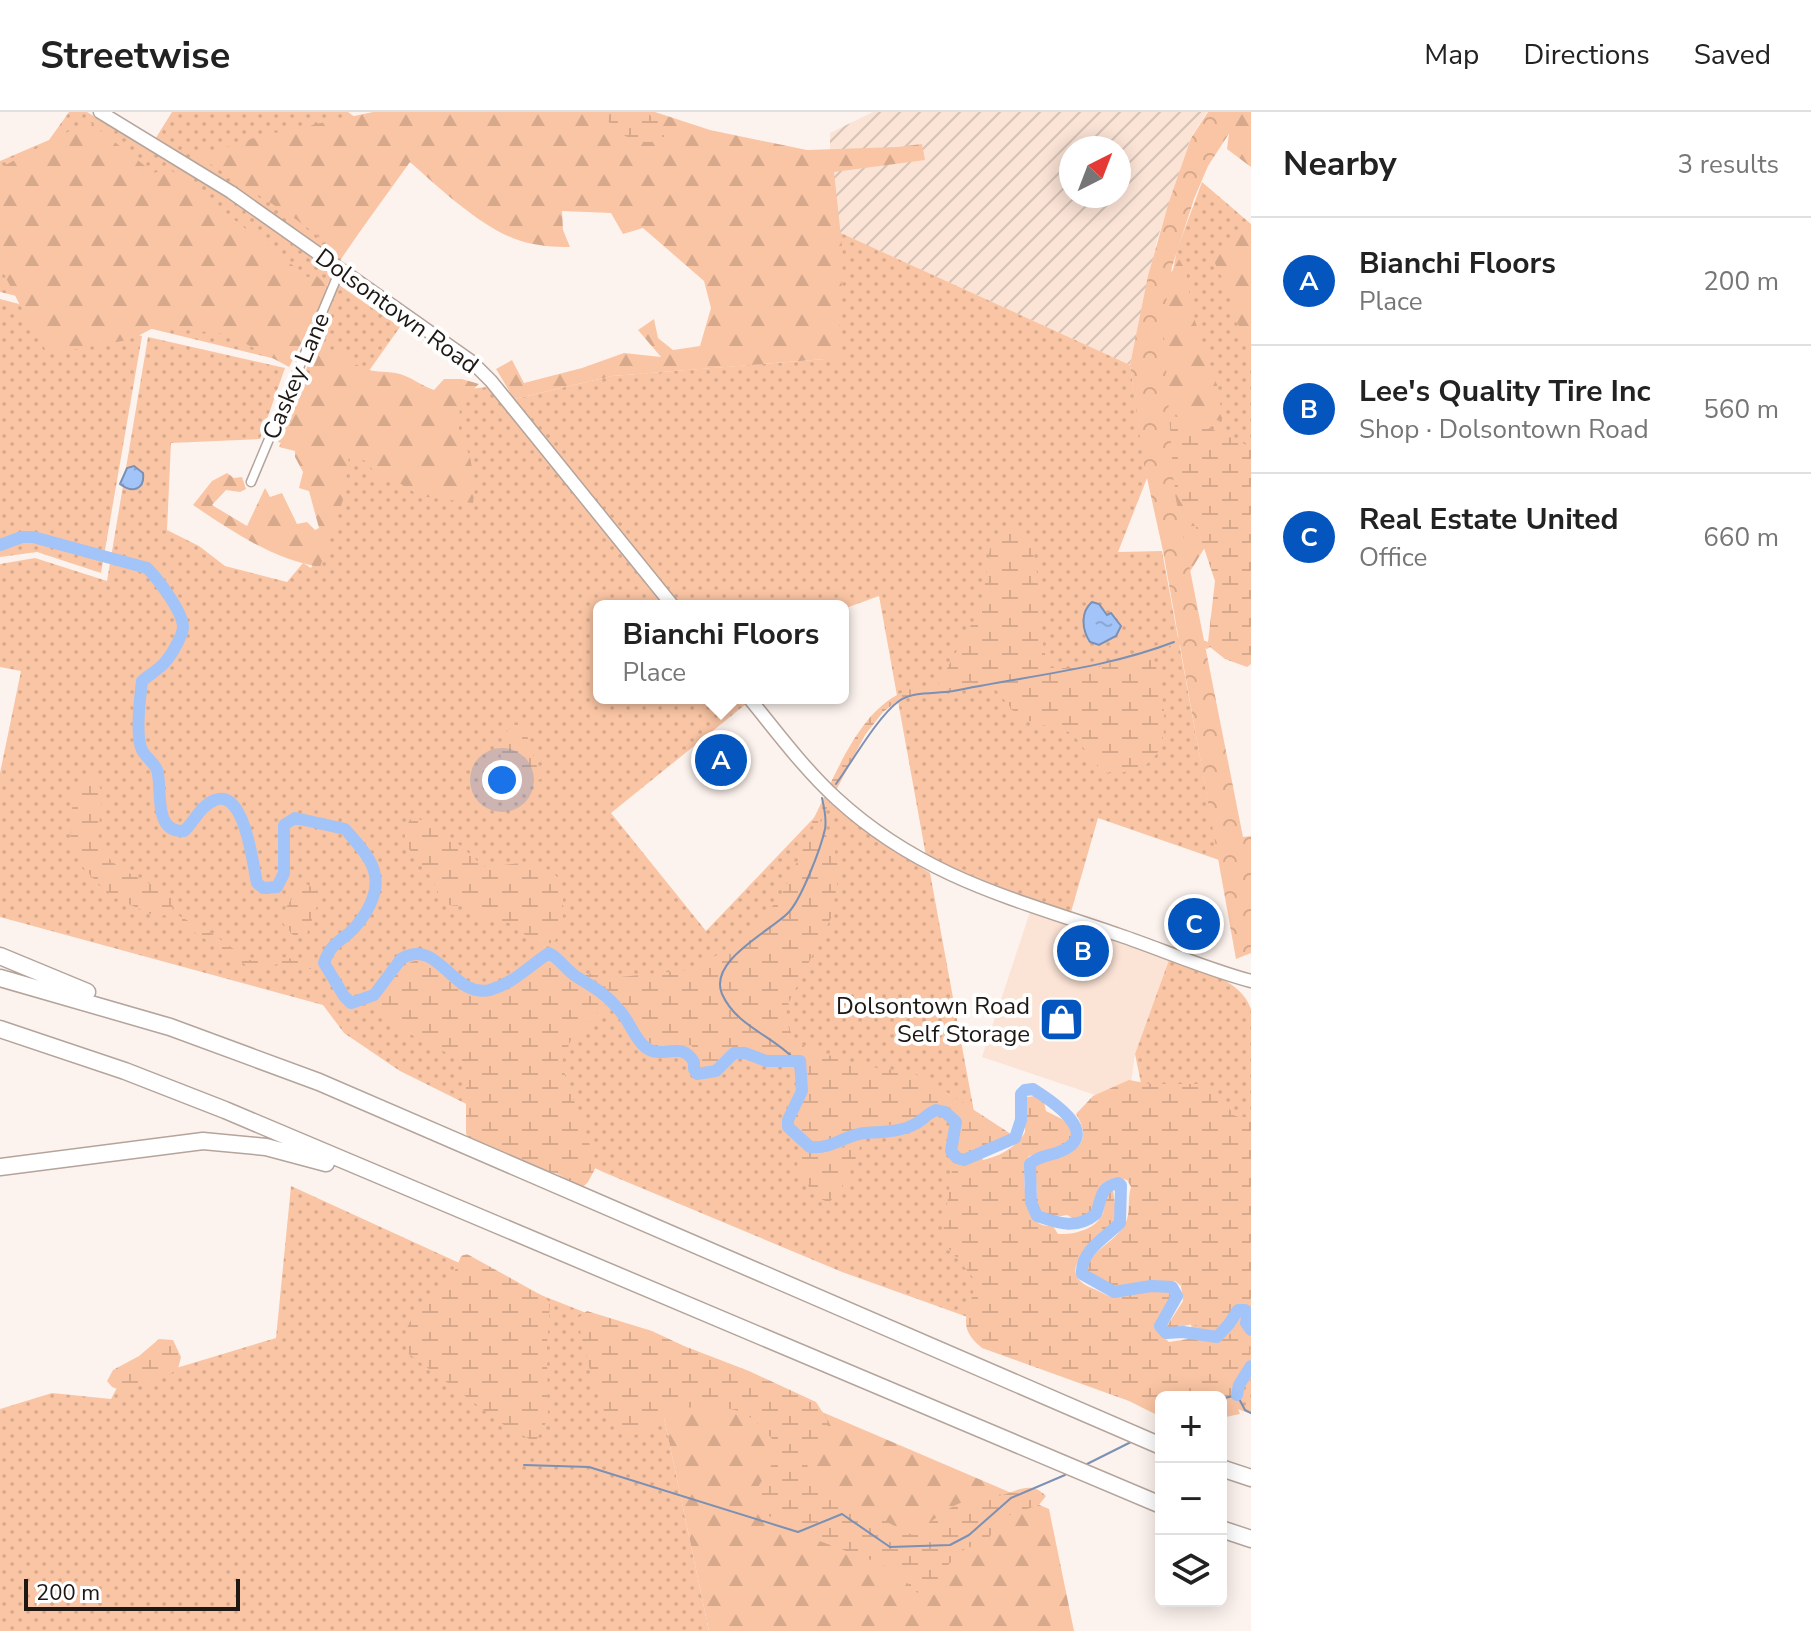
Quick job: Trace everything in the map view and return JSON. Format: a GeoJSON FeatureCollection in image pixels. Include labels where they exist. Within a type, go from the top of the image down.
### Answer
{"type":"FeatureCollection","features":[{"type":"Feature","properties":{"kind":"highway"},"geometry":{"type":"LineString","coordinates":[[0,956],[188,1034]]}},
{"type":"Feature","properties":{"kind":"highway"},"geometry":{"type":"LineString","coordinates":[[0,978],[110,1008],[333,1088],[1155,1444]]}},
{"type":"Feature","properties":{"kind":"highway"},"geometry":{"type":"LineString","coordinates":[[0,1029],[65,1049],[175,1090],[1155,1502]]}},
{"type":"Feature","properties":{"kind":"highway"},"geometry":{"type":"LineString","coordinates":[[0,1167],[170,1144],[227,1142],[299,1154],[403,1192],[435,1199]]}},
{"type":"Feature","properties":{"kind":"highway"},"geometry":{"type":"LineString","coordinates":[[1227,1470],[1251,1478]]}},
{"type":"Feature","properties":{"kind":"highway"},"geometry":{"type":"LineString","coordinates":[[1227,1531],[1251,1539]]}},
{"type":"Feature","properties":{"kind":"street","name":"Dolsontown Road"},"geometry":{"type":"LineString","coordinates":[[100,112],[231,192],[482,371],[668,600]]}},
{"type":"Feature","properties":{"kind":"street","name":"Caskey Lane"},"geometry":{"type":"LineString","coordinates":[[251,482],[340,270]]}},
{"type":"Feature","properties":{"kind":"street"},"geometry":{"type":"LineString","coordinates":[[754,704],[837,800],[890,840],[936,868],[987,890],[1251,981]]}},
{"type":"Feature","properties":{"kind":"shaded area"},"geometry":{"type":"Polygon","coordinates":[[[873,112],[1207,112],[1191,137],[1157,240],[1130,365],[830,228],[830,133],[873,112]]]}},
{"type":"Feature","properties":{"kind":"shaded area"},"geometry":{"type":"Polygon","coordinates":[[[1030,912],[1169,960],[1135,1054],[1128,1106],[982,1057],[1030,912]]]}},
{"type":"Feature","properties":{"kind":"green space"},"geometry":{"type":"Polygon","coordinates":[[[69,112],[87,112],[149,149],[172,112],[348,112],[410,158],[339,262],[288,362],[0,292],[0,161],[49,140],[69,112]]]}},
{"type":"Feature","properties":{"kind":"green space"},"geometry":{"type":"Polygon","coordinates":[[[373,112],[655,112],[710,130],[807,150],[922,144],[925,160],[834,172],[843,256],[838,358],[612,376],[514,399],[496,369],[512,360],[524,383],[624,353],[661,357],[638,330],[654,319],[658,338],[673,350],[700,346],[711,308],[704,281],[643,228],[623,234],[611,213],[562,211],[563,230],[570,247],[533,244],[507,236],[462,207],[410,162],[343,255],[297,220],[198,156],[265,135],[373,112]]]}},
{"type":"Feature","properties":{"kind":"green space"},"geometry":{"type":"Polygon","coordinates":[[[611,112],[646,112],[663,126],[664,137],[657,141],[641,142],[625,136],[607,119],[611,112]]]}},
{"type":"Feature","properties":{"kind":"green space"},"geometry":{"type":"Polygon","coordinates":[[[1208,112],[1243,112],[1208,166],[1194,199],[1172,267],[1163,321],[1174,489],[1243,837],[1251,836],[1251,953],[1236,959],[1163,551],[1143,460],[1130,365],[1148,276],[1168,205],[1191,138],[1208,112]]]}},
{"type":"Feature","properties":{"kind":"green space"},"geometry":{"type":"Polygon","coordinates":[[[1230,112],[1251,112],[1251,167],[1227,149],[1230,112]]]}},
{"type":"Feature","properties":{"kind":"green space"},"geometry":{"type":"Polygon","coordinates":[[[88,121],[154,173],[168,168],[300,271],[299,279],[316,275],[329,288],[289,367],[228,334],[155,327],[122,341],[48,354],[0,266],[0,168],[88,121]]]}},
{"type":"Feature","properties":{"kind":"green space"},"geometry":{"type":"Polygon","coordinates":[[[1202,182],[1251,224],[1251,607],[1223,623],[1182,321],[1163,321],[1177,250],[1202,182]]]}},
{"type":"Feature","properties":{"kind":"green space"},"geometry":{"type":"Polygon","coordinates":[[[1251,227],[1251,364],[1226,286],[1213,259],[1235,234],[1251,227]]]}},
{"type":"Feature","properties":{"kind":"green space"},"geometry":{"type":"Polygon","coordinates":[[[830,228],[1130,365],[1147,478],[1118,552],[1162,551],[1219,860],[1098,818],[1071,912],[997,886],[926,856],[879,596],[849,607],[849,600],[676,600],[514,399],[612,376],[825,359],[830,228]]]}},
{"type":"Feature","properties":{"kind":"green space"},"geometry":{"type":"Polygon","coordinates":[[[1183,253],[1193,315],[1219,391],[1222,419],[1197,425],[1215,531],[1186,578],[1173,520],[1157,327],[1166,281],[1183,253]]]}},
{"type":"Feature","properties":{"kind":"green space"},"geometry":{"type":"Polygon","coordinates":[[[339,285],[400,327],[325,433],[436,392],[488,387],[659,600],[593,600],[593,704],[746,704],[611,813],[706,931],[829,802],[885,845],[930,873],[1015,1334],[842,1272],[603,1172],[400,1071],[344,1033],[323,1005],[0,917],[0,773],[21,671],[0,667],[0,564],[35,558],[107,581],[148,337],[285,368],[260,439],[171,443],[167,530],[199,546],[225,566],[287,582],[303,563],[311,568],[325,538],[338,460],[278,442],[339,285]]]}},
{"type":"Feature","properties":{"kind":"green space"},"geometry":{"type":"Polygon","coordinates":[[[0,299],[142,336],[101,573],[37,552],[0,557],[0,299]]]}},
{"type":"Feature","properties":{"kind":"green space"},"geometry":{"type":"Polygon","coordinates":[[[330,349],[362,368],[400,374],[434,390],[444,379],[462,379],[479,384],[460,402],[459,430],[470,457],[475,484],[473,503],[420,496],[401,484],[380,480],[366,461],[349,456],[344,497],[320,567],[270,551],[193,505],[212,481],[227,473],[234,478],[242,477],[246,489],[240,492],[226,490],[212,505],[247,526],[265,488],[270,497],[282,493],[297,524],[307,522],[315,530],[319,528],[309,491],[299,488],[303,472],[295,451],[279,447],[320,352],[330,349]]]}},
{"type":"Feature","properties":{"kind":"green space"},"geometry":{"type":"Polygon","coordinates":[[[1165,414],[1194,421],[1251,447],[1251,664],[1247,667],[1225,659],[1210,647],[1192,645],[1173,646],[1153,654],[1163,703],[1163,737],[1158,752],[1148,763],[1118,773],[1102,772],[1072,733],[1019,718],[992,685],[915,695],[883,712],[865,735],[818,825],[834,846],[839,874],[831,918],[789,1002],[785,1019],[793,1037],[806,1048],[863,1066],[908,1072],[925,1078],[1014,1136],[965,1156],[958,1154],[956,1140],[962,1123],[949,1107],[936,1105],[911,1123],[886,1125],[875,1131],[859,1131],[829,1142],[812,1144],[797,1135],[790,1122],[803,1103],[811,1081],[800,1058],[764,1057],[737,1048],[712,1067],[701,1070],[696,1051],[691,1045],[655,1046],[646,1042],[627,1011],[607,992],[605,985],[584,975],[594,973],[620,977],[689,970],[719,954],[750,930],[780,898],[838,768],[871,716],[901,693],[938,685],[982,605],[991,541],[1005,527],[1018,532],[1033,553],[1041,634],[1048,668],[1097,668],[1182,636],[1208,642],[1215,581],[1199,533],[1177,495],[1164,446],[1165,414]]]}},
{"type":"Feature","properties":{"kind":"green space"},"geometry":{"type":"Polygon","coordinates":[[[516,724],[524,726],[541,779],[526,783],[509,772],[504,764],[500,747],[502,739],[516,724]]]}},
{"type":"Feature","properties":{"kind":"green space"},"geometry":{"type":"Polygon","coordinates":[[[92,777],[101,792],[98,829],[106,856],[122,869],[167,894],[173,901],[172,912],[214,935],[249,960],[282,957],[325,965],[330,972],[281,964],[249,967],[167,915],[155,916],[111,896],[85,870],[70,844],[73,795],[92,777]]]}},
{"type":"Feature","properties":{"kind":"green space"},"geometry":{"type":"Polygon","coordinates":[[[412,817],[442,831],[485,867],[528,863],[543,867],[555,875],[560,881],[563,905],[562,925],[555,940],[538,943],[513,925],[483,922],[469,908],[442,901],[433,881],[407,844],[406,827],[412,817]]]}},
{"type":"Feature","properties":{"kind":"green space"},"geometry":{"type":"Polygon","coordinates":[[[303,882],[316,890],[320,898],[305,939],[294,936],[281,921],[283,912],[303,882]]]}},
{"type":"Feature","properties":{"kind":"green space"},"geometry":{"type":"Polygon","coordinates":[[[551,959],[578,985],[608,1002],[571,1040],[561,1064],[597,1165],[582,1188],[556,1173],[492,1165],[471,1145],[466,1133],[466,1074],[462,1066],[444,1051],[388,1021],[374,999],[409,963],[427,962],[456,987],[478,995],[495,994],[516,986],[551,959]]]}},
{"type":"Feature","properties":{"kind":"green space"},"geometry":{"type":"Polygon","coordinates":[[[1169,960],[1228,982],[1245,998],[1251,1009],[1251,1414],[1227,1405],[1227,1391],[1205,1391],[1135,1054],[1169,960]]]}},
{"type":"Feature","properties":{"kind":"green space"},"geometry":{"type":"Polygon","coordinates":[[[1129,1080],[1151,1084],[1199,1084],[1218,1095],[1235,1116],[1251,1118],[1251,1306],[1239,1304],[1234,1307],[1215,1332],[1193,1324],[1170,1329],[1167,1326],[1183,1301],[1181,1286],[1175,1281],[1138,1282],[1122,1289],[1112,1288],[1088,1276],[1086,1271],[1092,1257],[1121,1231],[1127,1220],[1131,1187],[1127,1180],[1106,1181],[1099,1190],[1093,1210],[1078,1221],[1067,1215],[1039,1213],[1032,1170],[1036,1164],[1075,1150],[1083,1136],[1076,1114],[1093,1096],[1129,1080]]]}},
{"type":"Feature","properties":{"kind":"green space"},"geometry":{"type":"Polygon","coordinates":[[[1035,1096],[1044,1102],[1046,1111],[1072,1124],[1074,1137],[1065,1146],[1029,1156],[1025,1192],[1034,1219],[1042,1225],[1053,1226],[1058,1234],[1084,1230],[1100,1219],[1113,1189],[1117,1220],[1082,1254],[1076,1273],[1081,1282],[1111,1297],[1150,1292],[1174,1293],[1157,1321],[1157,1327],[1169,1342],[1194,1338],[1217,1343],[1240,1327],[1249,1331],[1251,1360],[1241,1372],[1235,1392],[1240,1414],[1227,1417],[1227,1391],[1155,1391],[1155,1414],[1129,1401],[982,1348],[973,1339],[968,1331],[966,1316],[975,1280],[946,1245],[943,1233],[953,1162],[983,1160],[1012,1147],[1025,1132],[1024,1103],[1027,1097],[1035,1096]]]}},
{"type":"Feature","properties":{"kind":"green space"},"geometry":{"type":"Polygon","coordinates":[[[862,1142],[845,1182],[829,1202],[818,1197],[797,1165],[803,1149],[817,1153],[830,1152],[862,1142]]]}},
{"type":"Feature","properties":{"kind":"green space"},"geometry":{"type":"Polygon","coordinates":[[[291,1186],[455,1261],[647,1337],[709,1631],[0,1631],[0,1409],[52,1393],[111,1399],[126,1371],[153,1375],[276,1338],[291,1186]]]}},
{"type":"Feature","properties":{"kind":"green space"},"geometry":{"type":"Polygon","coordinates":[[[467,1254],[550,1302],[548,1419],[535,1442],[504,1425],[409,1354],[406,1333],[409,1324],[448,1282],[461,1256],[467,1254]]]}},
{"type":"Feature","properties":{"kind":"green space"},"geometry":{"type":"Polygon","coordinates":[[[587,1311],[652,1331],[816,1402],[827,1419],[828,1430],[808,1457],[807,1476],[811,1482],[908,1533],[913,1535],[946,1511],[972,1499],[1030,1488],[1046,1496],[1039,1505],[1003,1517],[988,1539],[963,1550],[948,1565],[935,1594],[925,1599],[892,1570],[791,1529],[759,1507],[754,1494],[781,1449],[747,1415],[725,1408],[684,1408],[669,1413],[634,1435],[620,1432],[600,1403],[591,1374],[577,1319],[587,1311]]]}},
{"type":"Feature","properties":{"kind":"green space"},"geometry":{"type":"Polygon","coordinates":[[[647,1337],[1049,1509],[1074,1631],[709,1631],[647,1337]]]}},
{"type":"Feature","properties":{"kind":"green space"},"geometry":{"type":"Polygon","coordinates":[[[159,1339],[173,1340],[181,1357],[178,1369],[165,1377],[123,1391],[112,1387],[107,1381],[113,1370],[139,1356],[159,1339]]]}},
{"type":"Feature","properties":{"kind":"water"},"geometry":{"type":"Polygon","coordinates":[[[134,466],[143,473],[142,483],[137,488],[129,489],[120,484],[127,468],[134,466]]]}},
{"type":"Feature","properties":{"kind":"water"},"geometry":{"type":"Polygon","coordinates":[[[1092,602],[1099,604],[1107,615],[1111,613],[1121,626],[1116,636],[1099,645],[1090,642],[1084,627],[1084,616],[1092,602]]]}},
{"type":"Feature","properties":{"kind":"waterway"},"geometry":{"type":"LineString","coordinates":[[0,545],[22,537],[33,537],[147,568],[157,580],[175,605],[183,627],[168,658],[142,681],[140,697],[140,744],[143,753],[157,770],[163,817],[174,830],[184,831],[206,806],[215,800],[225,799],[234,806],[246,831],[257,883],[263,888],[277,887],[284,873],[284,825],[295,818],[345,829],[369,860],[376,879],[373,897],[365,914],[333,946],[324,963],[351,1003],[374,995],[401,959],[414,954],[426,955],[436,961],[465,986],[490,990],[507,983],[549,953],[610,1000],[645,1047],[652,1051],[677,1051],[689,1055],[697,1074],[716,1071],[734,1053],[745,1053],[766,1061],[800,1061],[802,1091],[788,1120],[788,1127],[810,1147],[826,1146],[858,1134],[904,1129],[936,1110],[945,1112],[956,1122],[951,1151],[964,1160],[1015,1138],[1021,1120],[1021,1094],[1033,1089],[1070,1119],[1077,1137],[1072,1145],[1030,1164],[1031,1202],[1037,1216],[1060,1223],[1081,1222],[1096,1214],[1107,1187],[1118,1183],[1121,1185],[1120,1223],[1089,1251],[1082,1274],[1114,1292],[1151,1286],[1172,1287],[1177,1296],[1160,1326],[1166,1333],[1217,1337],[1238,1310],[1248,1312],[1246,1323],[1251,1330]]}},
{"type":"Feature","properties":{"kind":"waterway"},"geometry":{"type":"LineString","coordinates":[[836,784],[883,717],[905,698],[1093,665],[1174,642]]}},
{"type":"Feature","properties":{"kind":"waterway"},"geometry":{"type":"LineString","coordinates":[[794,1059],[736,1015],[722,994],[720,982],[732,959],[788,913],[799,897],[825,829],[822,798]]}},
{"type":"Feature","properties":{"kind":"waterway"},"geometry":{"type":"LineString","coordinates":[[1237,1395],[1239,1385],[1251,1366]]}},
{"type":"Feature","properties":{"kind":"waterway"},"geometry":{"type":"LineString","coordinates":[[1227,1398],[1237,1395],[1245,1410],[1251,1413]]}},
{"type":"Feature","properties":{"kind":"waterway"},"geometry":{"type":"LineString","coordinates":[[1087,1464],[1133,1441]]}},
{"type":"Feature","properties":{"kind":"waterway"},"geometry":{"type":"LineString","coordinates":[[524,1465],[589,1467],[798,1532],[842,1514],[890,1547],[950,1545],[969,1535],[1011,1498],[1065,1475]]}},
{"type":"Feature","properties":{"kind":"place","name":"Bianchi Floors"},"geometry":{"type":"Point","coordinates":[721,760]}},
{"type":"Feature","properties":{"kind":"place","name":"Real Estate United"},"geometry":{"type":"Point","coordinates":[1194,924]}},
{"type":"Feature","properties":{"kind":"place","name":"Lee's Quality Tire Inc"},"geometry":{"type":"Point","coordinates":[1083,951]}},
{"type":"Feature","properties":{"kind":"place","name":"Dolsontown Road Self Storage"},"geometry":{"type":"Point","coordinates":[1061,1020]}}]}
